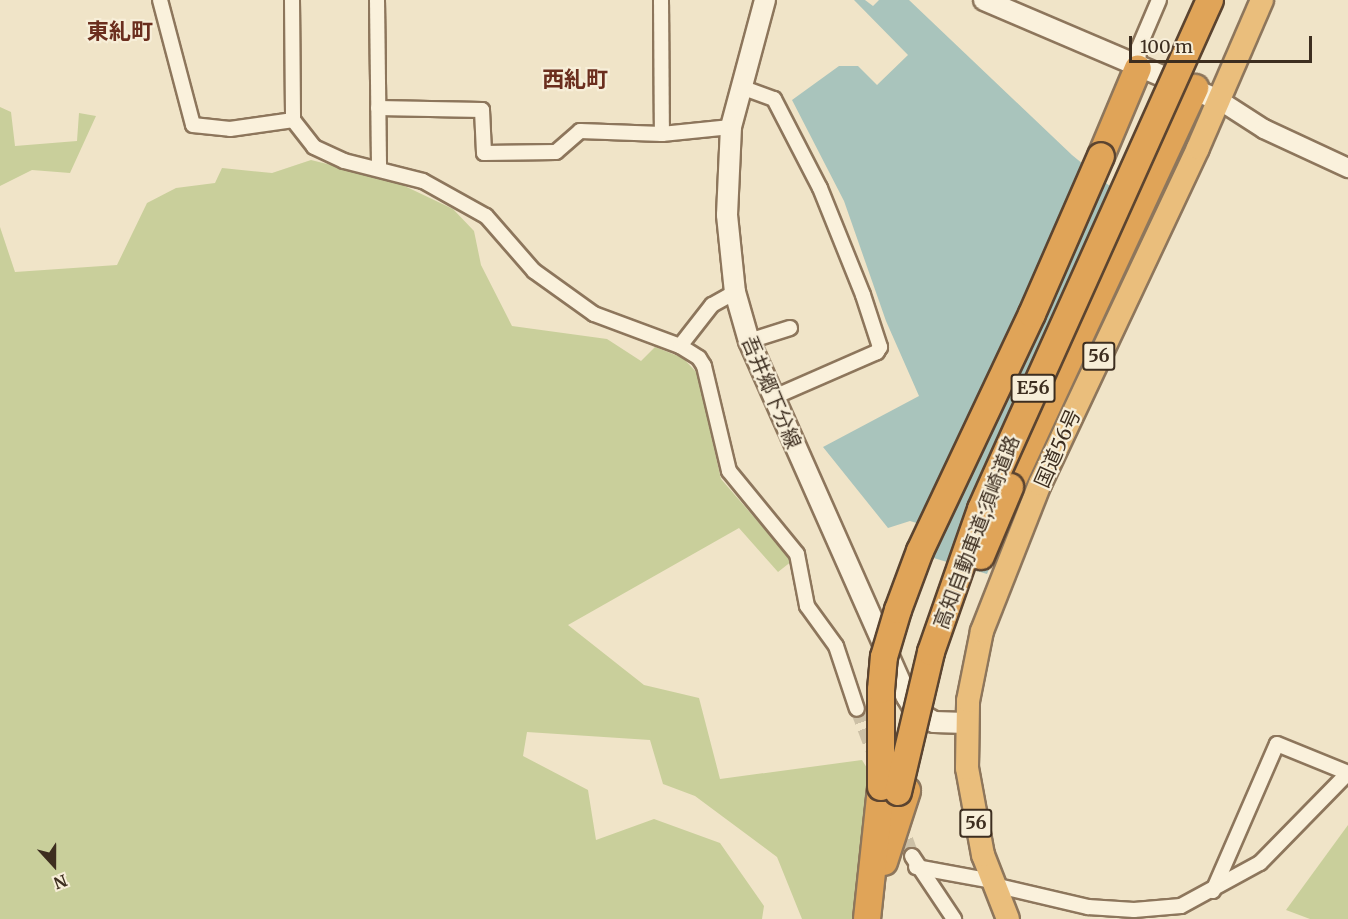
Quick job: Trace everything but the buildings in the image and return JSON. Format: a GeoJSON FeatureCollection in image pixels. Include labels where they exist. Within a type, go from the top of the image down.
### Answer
{"type":"FeatureCollection","features":[{"type":"Feature","properties":{"kind":"highway","name":"高知自動車道;須崎道路"},"geometry":{"type":"LineString","coordinates":[[877,919],[895,790],[931,652],[981,509],[1210,0]]}},
{"type":"Feature","properties":{"kind":"highway","name":"国道56号"},"geometry":{"type":"LineString","coordinates":[[1008,919],[993,883],[974,817],[966,723],[982,631],[1040,484],[1219,100],[1262,0]]}},
{"type":"Feature","properties":{"kind":"highway"},"geometry":{"type":"LineString","coordinates":[[895,790],[883,668],[898,610],[920,550],[1032,314],[1138,68]]}},
{"type":"Feature","properties":{"kind":"highway"},"geometry":{"type":"LineString","coordinates":[[867,919],[895,790],[975,570],[1195,88]]}},
{"type":"Feature","properties":{"kind":"main road","name":"吾井郷下分線"},"geometry":{"type":"LineString","coordinates":[[765,0],[731,127],[727,215],[735,292],[749,341],[915,711],[934,722],[966,723]]}},
{"type":"Feature","properties":{"kind":"main road"},"geometry":{"type":"LineString","coordinates":[[984,0],[1138,68],[1195,88],[1219,100]]}},
{"type":"Feature","properties":{"kind":"street"},"geometry":{"type":"LineString","coordinates":[[160,0],[193,124],[230,129],[292,120]]}},
{"type":"Feature","properties":{"kind":"street"},"geometry":{"type":"LineString","coordinates":[[292,0],[292,120],[314,147],[379,170],[423,181],[486,216],[534,271],[594,314],[680,346],[704,366],[729,471],[797,554],[807,606],[836,645],[857,709]]}},
{"type":"Feature","properties":{"kind":"street"},"geometry":{"type":"LineString","coordinates":[[378,0],[379,170]]}},
{"type":"Feature","properties":{"kind":"street"},"geometry":{"type":"LineString","coordinates":[[661,0],[662,134]]}},
{"type":"Feature","properties":{"kind":"street"},"geometry":{"type":"LineString","coordinates":[[1138,68],[1139,47],[1160,0]]}},
{"type":"Feature","properties":{"kind":"street"},"geometry":{"type":"LineString","coordinates":[[741,87],[774,99],[820,188],[880,347],[877,352],[774,397]]}},
{"type":"Feature","properties":{"kind":"street"},"geometry":{"type":"LineString","coordinates":[[1219,100],[1264,129],[1348,168]]}},
{"type":"Feature","properties":{"kind":"street"},"geometry":{"type":"LineString","coordinates":[[378,108],[482,110],[484,153],[556,152],[580,131],[662,134],[731,127]]}},
{"type":"Feature","properties":{"kind":"street"},"geometry":{"type":"LineString","coordinates":[[680,346],[712,305],[735,292]]}},
{"type":"Feature","properties":{"kind":"street"},"geometry":{"type":"LineString","coordinates":[[749,341],[790,328]]}},
{"type":"Feature","properties":{"kind":"street"},"geometry":{"type":"LineString","coordinates":[[954,919],[914,861],[1077,905],[1134,910],[1181,906],[1213,891],[1271,854],[1348,773],[1277,744],[1213,891]]}},
{"type":"Feature","properties":{"kind":"green space"},"geometry":{"type":"Polygon","coordinates":[[[0,107],[11,112],[15,146],[77,141],[79,113],[96,116],[70,173],[32,170],[0,186],[0,107]]]}},
{"type":"Feature","properties":{"kind":"green space"},"geometry":{"type":"Polygon","coordinates":[[[311,160],[392,180],[453,209],[474,231],[481,265],[512,326],[607,339],[641,361],[655,347],[683,358],[697,373],[721,479],[792,561],[778,572],[739,528],[568,625],[644,685],[699,698],[720,779],[862,760],[872,776],[857,919],[802,919],[777,857],[695,796],[663,784],[650,740],[527,732],[523,756],[588,790],[596,840],[654,819],[720,843],[764,906],[762,919],[0,919],[0,227],[15,272],[117,265],[147,203],[176,188],[215,183],[222,168],[272,173],[311,160]]]}},
{"type":"Feature","properties":{"kind":"green space"},"geometry":{"type":"Polygon","coordinates":[[[1348,825],[1348,919],[1310,919],[1286,910],[1348,825]]]}},
{"type":"Feature","properties":{"kind":"water"},"geometry":{"type":"Polygon","coordinates":[[[854,0],[865,0],[873,6],[879,0],[909,0],[1072,155],[1134,206],[987,574],[927,556],[920,524],[910,521],[888,528],[823,447],[919,396],[886,321],[844,201],[792,100],[839,66],[858,66],[877,85],[908,55],[854,0]]]}},
{"type":"Feature","properties":{"kind":"tunnel"},"geometry":{"type":"LineString","coordinates":[[857,709],[874,754]]}},
{"type":"Feature","properties":{"kind":"tunnel"},"geometry":{"type":"LineString","coordinates":[[899,820],[912,856]]}},
{"type":"Feature","properties":{"kind":"district","name":"東糺町"},"geometry":{"type":"Point","coordinates":[120,32]}},
{"type":"Feature","properties":{"kind":"district","name":"西糺町"},"geometry":{"type":"Point","coordinates":[575,80]}}]}
